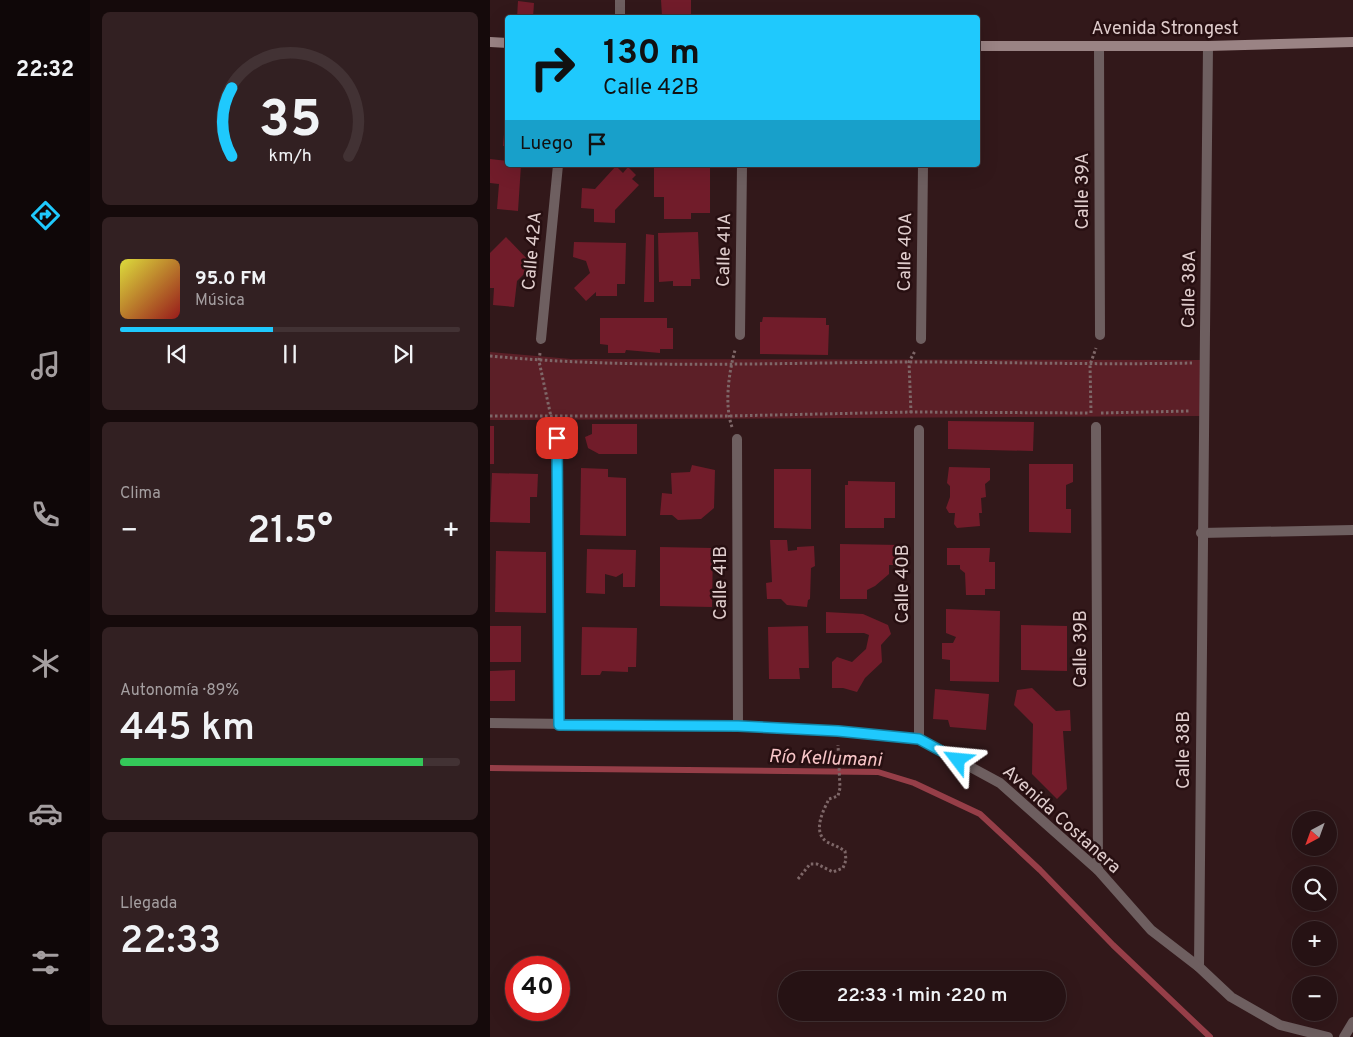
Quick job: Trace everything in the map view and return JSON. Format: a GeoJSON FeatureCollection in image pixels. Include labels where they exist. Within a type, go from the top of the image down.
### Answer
{"type":"FeatureCollection","features":[{"type":"Feature","properties":{"kind":"main road"},"geometry":{"type":"LineString","coordinates":[[490,42],[505,43]]}},
{"type":"Feature","properties":{"kind":"main road","name":"Avenida Strongest"},"geometry":{"type":"LineString","coordinates":[[980,46],[1208,46],[1353,42]]}},
{"type":"Feature","properties":{"kind":"street"},"geometry":{"type":"LineString","coordinates":[[620,0],[620,15]]}},
{"type":"Feature","properties":{"kind":"street","name":"Calle 39A"},"geometry":{"type":"LineString","coordinates":[[1099,46],[1100,335]]}},
{"type":"Feature","properties":{"kind":"street","name":"Calle 38A"},"geometry":{"type":"LineString","coordinates":[[1201,533],[1205,410],[1208,46]]}},
{"type":"Feature","properties":{"kind":"street","name":"Calle 42A"},"geometry":{"type":"LineString","coordinates":[[541,339],[558,167]]}},
{"type":"Feature","properties":{"kind":"street","name":"Calle 41A"},"geometry":{"type":"LineString","coordinates":[[740,335],[742,167]]}},
{"type":"Feature","properties":{"kind":"street","name":"Calle 40A"},"geometry":{"type":"LineString","coordinates":[[921,339],[923,167]]}},
{"type":"Feature","properties":{"kind":"street","name":"Calle 39B"},"geometry":{"type":"LineString","coordinates":[[1096,427],[1098,870]]}},
{"type":"Feature","properties":{"kind":"street","name":"Calle 40B"},"geometry":{"type":"LineString","coordinates":[[919,430],[919,739]]}},
{"type":"Feature","properties":{"kind":"street"},"geometry":{"type":"LineString","coordinates":[[557,438],[559,725]]}},
{"type":"Feature","properties":{"kind":"street","name":"Calle 41B"},"geometry":{"type":"LineString","coordinates":[[736,439],[738,726]]}},
{"type":"Feature","properties":{"kind":"street"},"geometry":{"type":"LineString","coordinates":[[1201,533],[1353,530]]}},
{"type":"Feature","properties":{"kind":"street","name":"Calle 38B"},"geometry":{"type":"LineString","coordinates":[[1199,967],[1201,533]]}},
{"type":"Feature","properties":{"kind":"street","name":"Avenida Costanera"},"geometry":{"type":"LineString","coordinates":[[490,723],[738,726],[838,731],[919,739],[1000,783],[1098,870],[1151,930],[1199,967],[1231,996],[1280,1025],[1328,1037]]}},
{"type":"Feature","properties":{"kind":"street"},"geometry":{"type":"LineString","coordinates":[[1344,1037],[1353,1022]]}},
{"type":"Feature","properties":{"kind":"path"},"geometry":{"type":"LineString","coordinates":[[1096,427],[1091,413],[1090,365],[1100,335]]}},
{"type":"Feature","properties":{"kind":"path"},"geometry":{"type":"LineString","coordinates":[[541,339],[539,361],[550,417]]}},
{"type":"Feature","properties":{"kind":"path"},"geometry":{"type":"LineString","coordinates":[[919,430],[911,412],[909,362],[921,339]]}},
{"type":"Feature","properties":{"kind":"path"},"geometry":{"type":"LineString","coordinates":[[490,356],[539,361],[731,365],[909,362],[1090,365],[1205,363]]}},
{"type":"Feature","properties":{"kind":"path"},"geometry":{"type":"LineString","coordinates":[[728,416],[731,365]]}},
{"type":"Feature","properties":{"kind":"path"},"geometry":{"type":"LineString","coordinates":[[490,416],[728,416],[911,412],[1091,413],[1205,410]]}},
{"type":"Feature","properties":{"kind":"path"},"geometry":{"type":"LineString","coordinates":[[798,879],[810,864],[817,864],[833,872],[844,868],[846,860],[845,851],[826,841],[820,833],[819,823],[829,799],[838,796],[840,788],[838,764]]}},
{"type":"Feature","properties":{"kind":"shaded area"},"geometry":{"type":"Polygon","coordinates":[[[490,352],[571,359],[1201,360],[1201,416],[490,420],[490,352]]]}},
{"type":"Feature","properties":{"kind":"building"},"geometry":{"type":"Polygon","coordinates":[[[661,0],[691,0],[691,15],[662,15],[661,0]]]}},
{"type":"Feature","properties":{"kind":"building"},"geometry":{"type":"Polygon","coordinates":[[[518,1],[534,3],[533,15],[517,15],[518,1]]]}},
{"type":"Feature","properties":{"kind":"building"},"geometry":{"type":"Polygon","coordinates":[[[505,122],[505,146],[503,146],[505,122]]]}},
{"type":"Feature","properties":{"kind":"building"},"geometry":{"type":"Polygon","coordinates":[[[490,159],[505,161],[505,167],[521,167],[518,211],[497,209],[499,184],[490,183],[490,159]]]}},
{"type":"Feature","properties":{"kind":"building"},"geometry":{"type":"Polygon","coordinates":[[[615,167],[623,173],[628,167],[636,175],[632,179],[639,185],[615,210],[615,223],[594,222],[594,209],[581,208],[582,188],[595,189],[615,167]]]}},
{"type":"Feature","properties":{"kind":"building"},"geometry":{"type":"Polygon","coordinates":[[[654,167],[710,167],[710,213],[691,213],[691,219],[664,219],[664,197],[654,197],[654,167]]]}},
{"type":"Feature","properties":{"kind":"building"},"geometry":{"type":"Polygon","coordinates":[[[698,232],[700,279],[691,279],[691,286],[673,286],[673,281],[659,282],[658,233],[698,232]]]}},
{"type":"Feature","properties":{"kind":"building"},"geometry":{"type":"Polygon","coordinates":[[[646,234],[654,235],[654,302],[644,302],[646,234]]]}},
{"type":"Feature","properties":{"kind":"building"},"geometry":{"type":"Polygon","coordinates":[[[506,237],[533,265],[517,281],[514,307],[493,305],[494,288],[490,288],[490,253],[506,237]]]}},
{"type":"Feature","properties":{"kind":"building"},"geometry":{"type":"Polygon","coordinates":[[[574,242],[626,243],[625,284],[617,284],[617,296],[596,296],[596,292],[586,301],[574,288],[590,273],[586,261],[573,257],[574,242]]]}},
{"type":"Feature","properties":{"kind":"building"},"geometry":{"type":"Polygon","coordinates":[[[763,317],[826,318],[826,325],[829,325],[828,355],[760,354],[760,322],[762,322],[763,317]]]}},
{"type":"Feature","properties":{"kind":"building"},"geometry":{"type":"Polygon","coordinates":[[[600,318],[667,318],[667,328],[673,328],[673,349],[660,349],[660,353],[626,350],[625,353],[608,353],[608,345],[600,344],[600,318]]]}},
{"type":"Feature","properties":{"kind":"building"},"geometry":{"type":"Polygon","coordinates":[[[948,421],[1034,422],[1033,451],[948,449],[948,421]]]}},
{"type":"Feature","properties":{"kind":"building"},"geometry":{"type":"Polygon","coordinates":[[[592,424],[637,424],[637,454],[599,454],[588,448],[585,437],[592,434],[592,424]]]}},
{"type":"Feature","properties":{"kind":"building"},"geometry":{"type":"Polygon","coordinates":[[[490,426],[494,426],[494,464],[490,464],[490,426]]]}},
{"type":"Feature","properties":{"kind":"building"},"geometry":{"type":"Polygon","coordinates":[[[1029,464],[1073,464],[1073,482],[1066,485],[1066,509],[1071,509],[1071,533],[1029,532],[1029,464]]]}},
{"type":"Feature","properties":{"kind":"building"},"geometry":{"type":"Polygon","coordinates":[[[692,465],[715,470],[714,508],[701,519],[678,520],[672,515],[660,515],[662,493],[672,494],[671,473],[690,472],[692,465]]]}},
{"type":"Feature","properties":{"kind":"building"},"geometry":{"type":"Polygon","coordinates":[[[949,467],[990,468],[990,480],[985,484],[986,497],[981,498],[982,513],[979,513],[980,526],[957,528],[954,524],[955,513],[949,513],[946,508],[950,497],[950,486],[947,483],[949,467]]]}},
{"type":"Feature","properties":{"kind":"building"},"geometry":{"type":"Polygon","coordinates":[[[581,468],[608,469],[608,477],[626,478],[626,536],[580,535],[581,468]]]}},
{"type":"Feature","properties":{"kind":"building"},"geometry":{"type":"Polygon","coordinates":[[[774,469],[811,469],[811,529],[774,528],[774,469]]]}},
{"type":"Feature","properties":{"kind":"building"},"geometry":{"type":"Polygon","coordinates":[[[492,473],[538,474],[537,497],[530,497],[530,523],[490,522],[492,473]]]}},
{"type":"Feature","properties":{"kind":"building"},"geometry":{"type":"Polygon","coordinates":[[[848,481],[895,482],[895,518],[884,518],[884,528],[845,528],[845,485],[848,485],[848,481]]]}},
{"type":"Feature","properties":{"kind":"building"},"geometry":{"type":"Polygon","coordinates":[[[770,540],[787,540],[788,551],[797,550],[797,547],[814,546],[815,566],[811,568],[810,599],[808,600],[807,607],[787,605],[781,599],[767,599],[766,583],[772,582],[770,540]]]}},
{"type":"Feature","properties":{"kind":"building"},"geometry":{"type":"Polygon","coordinates":[[[840,544],[901,545],[901,565],[889,565],[889,574],[867,590],[867,599],[840,599],[840,544]]]}},
{"type":"Feature","properties":{"kind":"building"},"geometry":{"type":"Polygon","coordinates":[[[660,547],[713,548],[712,607],[660,606],[660,547]]]}},
{"type":"Feature","properties":{"kind":"building"},"geometry":{"type":"Polygon","coordinates":[[[947,548],[990,548],[989,562],[995,562],[995,589],[985,589],[985,595],[966,595],[965,573],[960,569],[960,565],[947,565],[947,548]]]}},
{"type":"Feature","properties":{"kind":"building"},"geometry":{"type":"Polygon","coordinates":[[[587,549],[636,550],[635,587],[623,587],[623,573],[616,577],[605,574],[605,594],[586,593],[587,549]]]}},
{"type":"Feature","properties":{"kind":"building"},"geometry":{"type":"Polygon","coordinates":[[[496,551],[546,552],[546,613],[495,612],[496,551]]]}},
{"type":"Feature","properties":{"kind":"building"},"geometry":{"type":"Polygon","coordinates":[[[946,609],[1000,611],[999,682],[950,681],[950,660],[942,659],[942,643],[953,643],[956,637],[946,633],[946,609]]]}},
{"type":"Feature","properties":{"kind":"building"},"geometry":{"type":"Polygon","coordinates":[[[826,612],[863,614],[888,625],[891,634],[881,645],[882,662],[865,678],[857,692],[843,688],[832,688],[832,662],[837,657],[852,662],[866,649],[869,635],[864,633],[826,633],[826,612]]]}},
{"type":"Feature","properties":{"kind":"building"},"geometry":{"type":"Polygon","coordinates":[[[1021,625],[1067,626],[1067,671],[1021,670],[1021,625]]]}},
{"type":"Feature","properties":{"kind":"building"},"geometry":{"type":"Polygon","coordinates":[[[490,626],[521,626],[521,662],[490,662],[490,626]]]}},
{"type":"Feature","properties":{"kind":"building"},"geometry":{"type":"Polygon","coordinates":[[[808,626],[809,668],[799,668],[800,679],[769,679],[768,627],[808,626]]]}},
{"type":"Feature","properties":{"kind":"building"},"geometry":{"type":"Polygon","coordinates":[[[582,627],[637,628],[636,667],[628,667],[628,672],[602,671],[600,675],[581,675],[582,627]]]}},
{"type":"Feature","properties":{"kind":"building"},"geometry":{"type":"Polygon","coordinates":[[[515,670],[515,701],[490,701],[490,671],[515,670]]]}},
{"type":"Feature","properties":{"kind":"building"},"geometry":{"type":"Polygon","coordinates":[[[1032,688],[1056,711],[1070,710],[1071,731],[1063,731],[1067,789],[1057,799],[1032,774],[1033,724],[1014,705],[1017,690],[1032,688]]]}},
{"type":"Feature","properties":{"kind":"building"},"geometry":{"type":"Polygon","coordinates":[[[935,689],[989,694],[986,730],[950,727],[948,720],[933,719],[935,689]]]}},
{"type":"Feature","properties":{"kind":"waterway","name":"Río Kellumani"},"geometry":{"type":"LineString","coordinates":[[490,768],[878,772],[914,783],[980,814],[1040,870],[1113,945],[1210,1037]]}},
{"type":"Feature","properties":{"kind":"route"},"geometry":{"type":"LineString","coordinates":[[557,438],[559,725],[738,726],[838,731],[919,739],[958,760]]}}]}
